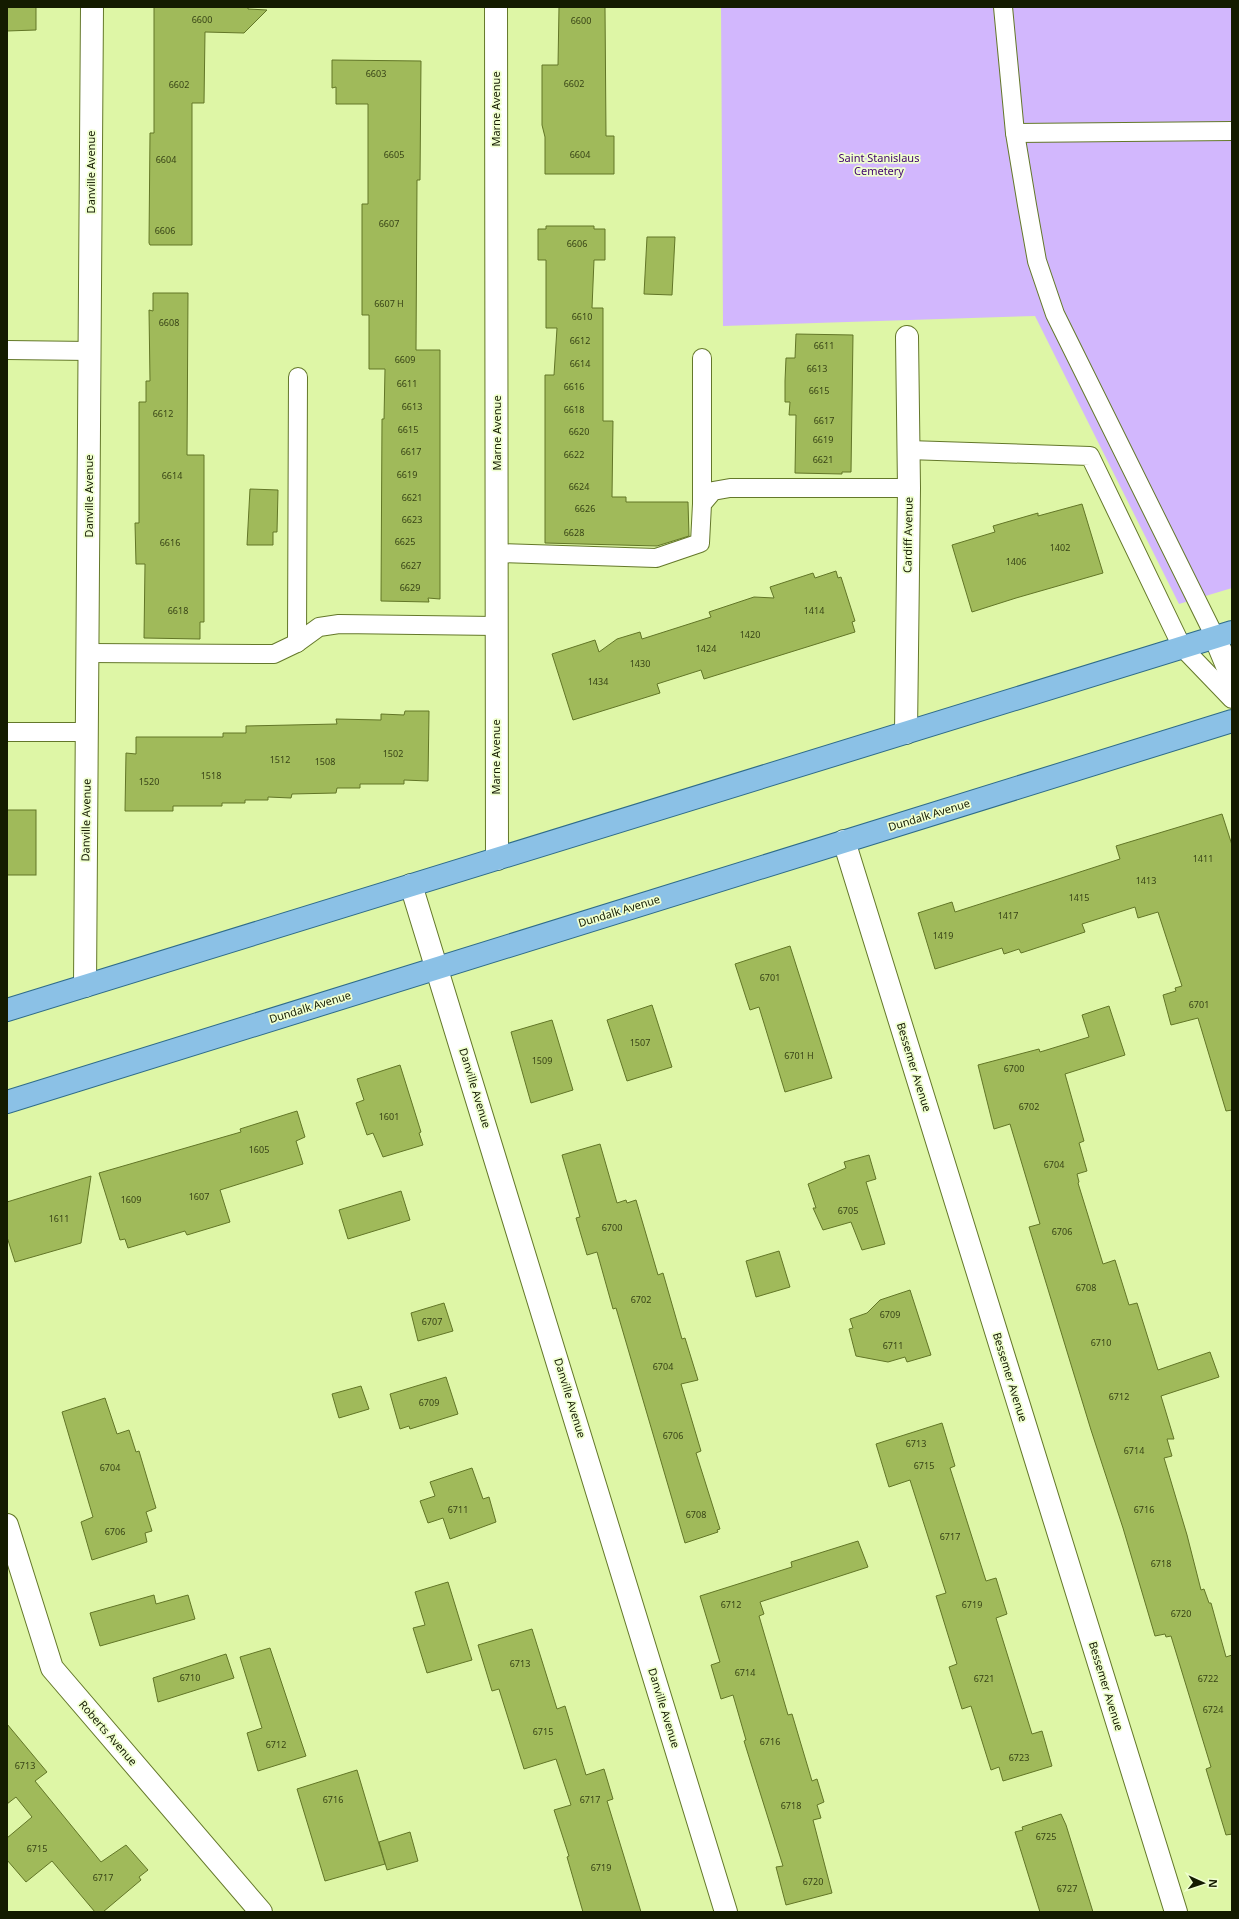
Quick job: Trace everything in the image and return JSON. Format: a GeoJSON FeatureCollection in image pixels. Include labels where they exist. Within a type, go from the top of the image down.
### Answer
{"type":"FeatureCollection","features":[{"type":"Feature","properties":{"kind":"main road"},"geometry":{"type":"LineString","coordinates":[[7,1010],[1223,634]]}},
{"type":"Feature","properties":{"kind":"main road","name":"Dundalk Avenue"},"geometry":{"type":"LineString","coordinates":[[7,1102],[1232,721]]}},
{"type":"Feature","properties":{"kind":"street","name":"Danville Avenue"},"geometry":{"type":"LineString","coordinates":[[85,986],[92,7]]}},
{"type":"Feature","properties":{"kind":"street","name":"Marne Avenue"},"geometry":{"type":"LineString","coordinates":[[496,7],[497,859]]}},
{"type":"Feature","properties":{"kind":"street","name":"Cardiff Avenue"},"geometry":{"type":"LineString","coordinates":[[906,733],[909,488],[908,337]]}},
{"type":"Feature","properties":{"kind":"street"},"geometry":{"type":"LineString","coordinates":[[1223,634],[1232,678]]}},
{"type":"Feature","properties":{"kind":"street","name":"Bessemer Avenue"},"geometry":{"type":"LineString","coordinates":[[844,841],[1176,1912]]}},
{"type":"Feature","properties":{"kind":"street","name":"Danville Avenue"},"geometry":{"type":"LineString","coordinates":[[411,885],[438,968],[726,1912]]}},
{"type":"Feature","properties":{"kind":"street","name":"Roberts Avenue"},"geometry":{"type":"LineString","coordinates":[[7,1525],[52,1668],[261,1912]]}},
{"type":"Feature","properties":{"kind":"lane"},"geometry":{"type":"LineString","coordinates":[[1003,7],[1015,133],[1037,261],[1055,314],[1223,634]]}},
{"type":"Feature","properties":{"kind":"lane"},"geometry":{"type":"LineString","coordinates":[[1015,133],[1232,131]]}},
{"type":"Feature","properties":{"kind":"lane"},"geometry":{"type":"LineString","coordinates":[[7,350],[90,351]]}},
{"type":"Feature","properties":{"kind":"lane"},"geometry":{"type":"LineString","coordinates":[[496,553],[656,558],[700,543],[702,504],[702,358]]}},
{"type":"Feature","properties":{"kind":"lane"},"geometry":{"type":"LineString","coordinates":[[297,643],[298,377]]}},
{"type":"Feature","properties":{"kind":"lane"},"geometry":{"type":"LineString","coordinates":[[908,450],[1090,456],[1182,647],[1232,700]]}},
{"type":"Feature","properties":{"kind":"lane"},"geometry":{"type":"LineString","coordinates":[[702,504],[713,491],[730,488],[909,488]]}},
{"type":"Feature","properties":{"kind":"lane"},"geometry":{"type":"LineString","coordinates":[[88,653],[274,654],[297,643],[318,627],[339,624],[496,626]]}},
{"type":"Feature","properties":{"kind":"lane"},"geometry":{"type":"LineString","coordinates":[[7,732],[87,732]]}},
{"type":"Feature","properties":{"kind":"green space","name":"Saint Stanislaus Cemetery"},"geometry":{"type":"Polygon","coordinates":[[[721,7],[1232,7],[1232,588],[1179,604],[1035,316],[723,326],[721,7]]]}},
{"type":"Feature","properties":{"kind":"building"},"geometry":{"type":"Polygon","coordinates":[[[7,7],[36,7],[36,30],[7,31],[7,7]]]}},
{"type":"Feature","properties":{"kind":"building"},"geometry":{"type":"Polygon","coordinates":[[[154,7],[248,7],[248,9],[267,10],[244,33],[205,32],[204,103],[192,103],[192,245],[150,245],[149,243],[150,133],[154,133],[154,7]]]}},
{"type":"Feature","properties":{"kind":"building"},"geometry":{"type":"Polygon","coordinates":[[[559,7],[605,7],[606,136],[614,136],[614,174],[545,174],[545,137],[542,125],[542,65],[558,65],[559,7]]]}},
{"type":"Feature","properties":{"kind":"building"},"geometry":{"type":"Polygon","coordinates":[[[332,60],[421,61],[420,180],[417,180],[416,350],[440,350],[440,599],[428,598],[429,602],[381,601],[382,419],[384,419],[385,369],[369,369],[369,315],[362,315],[362,204],[368,204],[368,104],[336,104],[336,87],[332,88],[332,60]]]}},
{"type":"Feature","properties":{"kind":"building"},"geometry":{"type":"Polygon","coordinates":[[[546,226],[594,226],[594,229],[605,229],[605,260],[594,260],[592,308],[603,308],[603,421],[613,421],[612,497],[626,497],[626,502],[688,502],[689,536],[657,546],[545,543],[545,375],[554,375],[557,328],[546,328],[546,260],[538,260],[538,229],[546,229],[546,226]]]}},
{"type":"Feature","properties":{"kind":"building"},"geometry":{"type":"Polygon","coordinates":[[[647,237],[675,237],[672,295],[644,294],[647,237]]]}},
{"type":"Feature","properties":{"kind":"building"},"geometry":{"type":"Polygon","coordinates":[[[153,293],[188,293],[187,455],[204,455],[204,622],[200,622],[200,639],[144,638],[145,564],[136,564],[135,523],[139,523],[139,402],[146,402],[146,381],[150,381],[149,310],[153,311],[153,293]]]}},
{"type":"Feature","properties":{"kind":"building"},"geometry":{"type":"Polygon","coordinates":[[[796,334],[853,335],[851,472],[842,472],[842,474],[795,473],[796,415],[789,415],[790,402],[785,402],[785,381],[786,358],[795,358],[796,334]]]}},
{"type":"Feature","properties":{"kind":"building"},"geometry":{"type":"Polygon","coordinates":[[[250,489],[278,490],[277,532],[273,532],[273,545],[247,545],[250,489]]]}},
{"type":"Feature","properties":{"kind":"building"},"geometry":{"type":"Polygon","coordinates":[[[1082,504],[1103,573],[972,612],[952,545],[995,532],[993,526],[1038,513],[1038,516],[1082,504]]]}},
{"type":"Feature","properties":{"kind":"building"},"geometry":{"type":"Polygon","coordinates":[[[836,571],[838,578],[841,577],[855,621],[852,622],[855,632],[704,679],[701,670],[657,684],[660,693],[573,720],[552,654],[595,640],[599,652],[617,639],[640,632],[642,639],[711,617],[709,612],[754,597],[774,598],[770,587],[813,573],[815,578],[836,571]]]}},
{"type":"Feature","properties":{"kind":"building"},"geometry":{"type":"Polygon","coordinates":[[[405,711],[429,711],[428,781],[404,780],[404,784],[360,784],[360,788],[337,788],[336,793],[292,794],[291,798],[268,797],[268,800],[245,800],[245,803],[222,803],[222,806],[173,806],[173,811],[125,811],[126,753],[136,754],[136,737],[223,737],[223,733],[246,733],[246,726],[337,724],[336,719],[381,720],[381,714],[404,715],[405,711]]]}},
{"type":"Feature","properties":{"kind":"building"},"geometry":{"type":"Polygon","coordinates":[[[7,810],[36,810],[36,875],[7,875],[7,810]]]}},
{"type":"Feature","properties":{"kind":"building"},"geometry":{"type":"Polygon","coordinates":[[[1222,814],[1232,845],[1232,1110],[1226,1111],[1198,1018],[1171,1025],[1163,995],[1176,991],[1175,988],[1182,986],[1158,912],[1138,918],[1135,907],[1082,924],[1085,932],[1021,953],[1019,949],[1004,954],[1002,948],[935,969],[918,913],[952,902],[955,912],[1120,859],[1116,846],[1222,814]]]}},
{"type":"Feature","properties":{"kind":"building"},"geometry":{"type":"Polygon","coordinates":[[[790,946],[832,1078],[785,1092],[759,1007],[750,1010],[735,964],[790,946]]]}},
{"type":"Feature","properties":{"kind":"building"},"geometry":{"type":"Polygon","coordinates":[[[652,1005],[672,1067],[627,1081],[607,1020],[652,1005]]]}},
{"type":"Feature","properties":{"kind":"building"},"geometry":{"type":"Polygon","coordinates":[[[1109,1006],[1125,1055],[1065,1074],[1084,1141],[1079,1143],[1087,1171],[1077,1174],[1078,1183],[1103,1264],[1115,1260],[1129,1305],[1137,1303],[1158,1370],[1210,1352],[1219,1377],[1161,1396],[1174,1439],[1167,1439],[1172,1456],[1164,1458],[1187,1535],[1201,1590],[1204,1589],[1209,1603],[1211,1603],[1226,1657],[1232,1655],[1232,1834],[1226,1835],[1206,1769],[1211,1767],[1171,1636],[1166,1637],[1165,1634],[1155,1636],[1123,1528],[1091,1430],[1029,1227],[1040,1224],[1010,1124],[994,1129],[978,1065],[1039,1049],[1040,1052],[1089,1037],[1082,1015],[1109,1006]]]}},
{"type":"Feature","properties":{"kind":"building"},"geometry":{"type":"Polygon","coordinates":[[[552,1020],[573,1090],[531,1103],[511,1032],[552,1020]]]}},
{"type":"Feature","properties":{"kind":"building"},"geometry":{"type":"Polygon","coordinates":[[[400,1065],[421,1132],[419,1133],[423,1145],[383,1157],[373,1133],[367,1135],[356,1103],[364,1100],[357,1079],[400,1065]]]}},
{"type":"Feature","properties":{"kind":"building"},"geometry":{"type":"Polygon","coordinates":[[[297,1111],[305,1137],[296,1141],[303,1164],[220,1190],[230,1222],[187,1235],[185,1231],[128,1248],[125,1239],[120,1240],[99,1173],[241,1132],[240,1129],[297,1111]]]}},
{"type":"Feature","properties":{"kind":"building"},"geometry":{"type":"Polygon","coordinates":[[[600,1144],[617,1203],[626,1200],[627,1203],[636,1200],[658,1275],[663,1273],[682,1339],[685,1338],[698,1380],[681,1384],[701,1451],[696,1453],[720,1529],[717,1530],[718,1532],[685,1543],[616,1308],[613,1309],[597,1252],[587,1255],[576,1218],[580,1217],[562,1155],[600,1144]]]}},
{"type":"Feature","properties":{"kind":"building"},"geometry":{"type":"Polygon","coordinates":[[[869,1155],[876,1179],[866,1182],[885,1244],[862,1250],[851,1222],[823,1230],[813,1208],[816,1208],[808,1184],[846,1168],[844,1162],[869,1155]]]}},
{"type":"Feature","properties":{"kind":"building"},"geometry":{"type":"Polygon","coordinates":[[[91,1176],[81,1243],[15,1262],[7,1237],[7,1202],[91,1176]]]}},
{"type":"Feature","properties":{"kind":"building"},"geometry":{"type":"Polygon","coordinates":[[[401,1191],[410,1220],[348,1239],[339,1210],[401,1191]]]}},
{"type":"Feature","properties":{"kind":"building"},"geometry":{"type":"Polygon","coordinates":[[[779,1251],[790,1287],[756,1297],[746,1261],[779,1251]]]}},
{"type":"Feature","properties":{"kind":"building"},"geometry":{"type":"Polygon","coordinates":[[[910,1290],[931,1355],[907,1362],[905,1357],[888,1362],[856,1356],[849,1329],[853,1328],[850,1319],[867,1313],[880,1300],[910,1290]]]}},
{"type":"Feature","properties":{"kind":"building"},"geometry":{"type":"Polygon","coordinates":[[[444,1303],[453,1331],[418,1341],[411,1313],[444,1303]]]}},
{"type":"Feature","properties":{"kind":"building"},"geometry":{"type":"Polygon","coordinates":[[[446,1377],[458,1414],[410,1429],[409,1426],[400,1429],[390,1394],[446,1377]]]}},
{"type":"Feature","properties":{"kind":"building"},"geometry":{"type":"Polygon","coordinates":[[[361,1386],[369,1409],[339,1418],[332,1394],[361,1386]]]}},
{"type":"Feature","properties":{"kind":"building"},"geometry":{"type":"Polygon","coordinates":[[[105,1398],[117,1434],[129,1430],[136,1452],[139,1451],[156,1508],[146,1512],[152,1531],[145,1533],[147,1542],[92,1560],[81,1522],[93,1517],[62,1412],[105,1398]]]}},
{"type":"Feature","properties":{"kind":"building"},"geometry":{"type":"Polygon","coordinates":[[[942,1423],[955,1466],[950,1468],[986,1581],[996,1578],[1007,1614],[996,1618],[1032,1734],[1042,1731],[1052,1766],[1003,1781],[999,1767],[991,1770],[971,1706],[962,1709],[949,1667],[957,1664],[936,1596],[946,1593],[910,1480],[889,1487],[876,1444],[942,1423]]]}},
{"type":"Feature","properties":{"kind":"building"},"geometry":{"type":"Polygon","coordinates":[[[472,1468],[483,1499],[489,1497],[496,1522],[450,1539],[443,1518],[428,1523],[420,1501],[435,1496],[430,1482],[472,1468]]]}},
{"type":"Feature","properties":{"kind":"building"},"geometry":{"type":"Polygon","coordinates":[[[858,1541],[868,1567],[760,1602],[764,1614],[759,1616],[788,1715],[792,1714],[812,1781],[817,1779],[824,1802],[817,1805],[821,1818],[813,1820],[832,1893],[786,1905],[776,1867],[783,1866],[744,1741],[746,1740],[733,1695],[721,1699],[711,1665],[720,1662],[700,1596],[792,1567],[791,1562],[858,1541]]]}},
{"type":"Feature","properties":{"kind":"building"},"geometry":{"type":"Polygon","coordinates":[[[448,1582],[472,1660],[427,1673],[413,1628],[425,1625],[415,1592],[448,1582]]]}},
{"type":"Feature","properties":{"kind":"building"},"geometry":{"type":"Polygon","coordinates":[[[154,1595],[156,1604],[188,1595],[195,1619],[100,1646],[90,1613],[154,1595]]]}},
{"type":"Feature","properties":{"kind":"building"},"geometry":{"type":"Polygon","coordinates":[[[532,1629],[557,1709],[565,1706],[586,1775],[604,1769],[613,1799],[607,1801],[641,1912],[583,1912],[567,1857],[569,1856],[554,1810],[571,1805],[556,1759],[524,1769],[499,1689],[492,1691],[478,1645],[532,1629]]]}},
{"type":"Feature","properties":{"kind":"building"},"geometry":{"type":"Polygon","coordinates":[[[270,1648],[306,1756],[258,1771],[247,1733],[262,1728],[240,1657],[270,1648]]]}},
{"type":"Feature","properties":{"kind":"building"},"geometry":{"type":"Polygon","coordinates":[[[226,1654],[234,1678],[158,1702],[153,1678],[226,1654]]]}},
{"type":"Feature","properties":{"kind":"building"},"geometry":{"type":"Polygon","coordinates":[[[7,1724],[47,1772],[35,1781],[101,1862],[126,1845],[148,1870],[139,1877],[141,1880],[103,1912],[95,1912],[52,1861],[26,1882],[7,1860],[7,1838],[32,1817],[16,1797],[7,1804],[7,1724]]]}},
{"type":"Feature","properties":{"kind":"building"},"geometry":{"type":"Polygon","coordinates":[[[357,1770],[385,1864],[325,1881],[297,1789],[357,1770]]]}},
{"type":"Feature","properties":{"kind":"building"},"geometry":{"type":"Polygon","coordinates":[[[1061,1814],[1066,1825],[1093,1912],[1040,1912],[1015,1832],[1023,1830],[1022,1827],[1061,1814]]]}},
{"type":"Feature","properties":{"kind":"building"},"geometry":{"type":"Polygon","coordinates":[[[410,1832],[418,1861],[387,1870],[379,1842],[410,1832]]]}}]}
